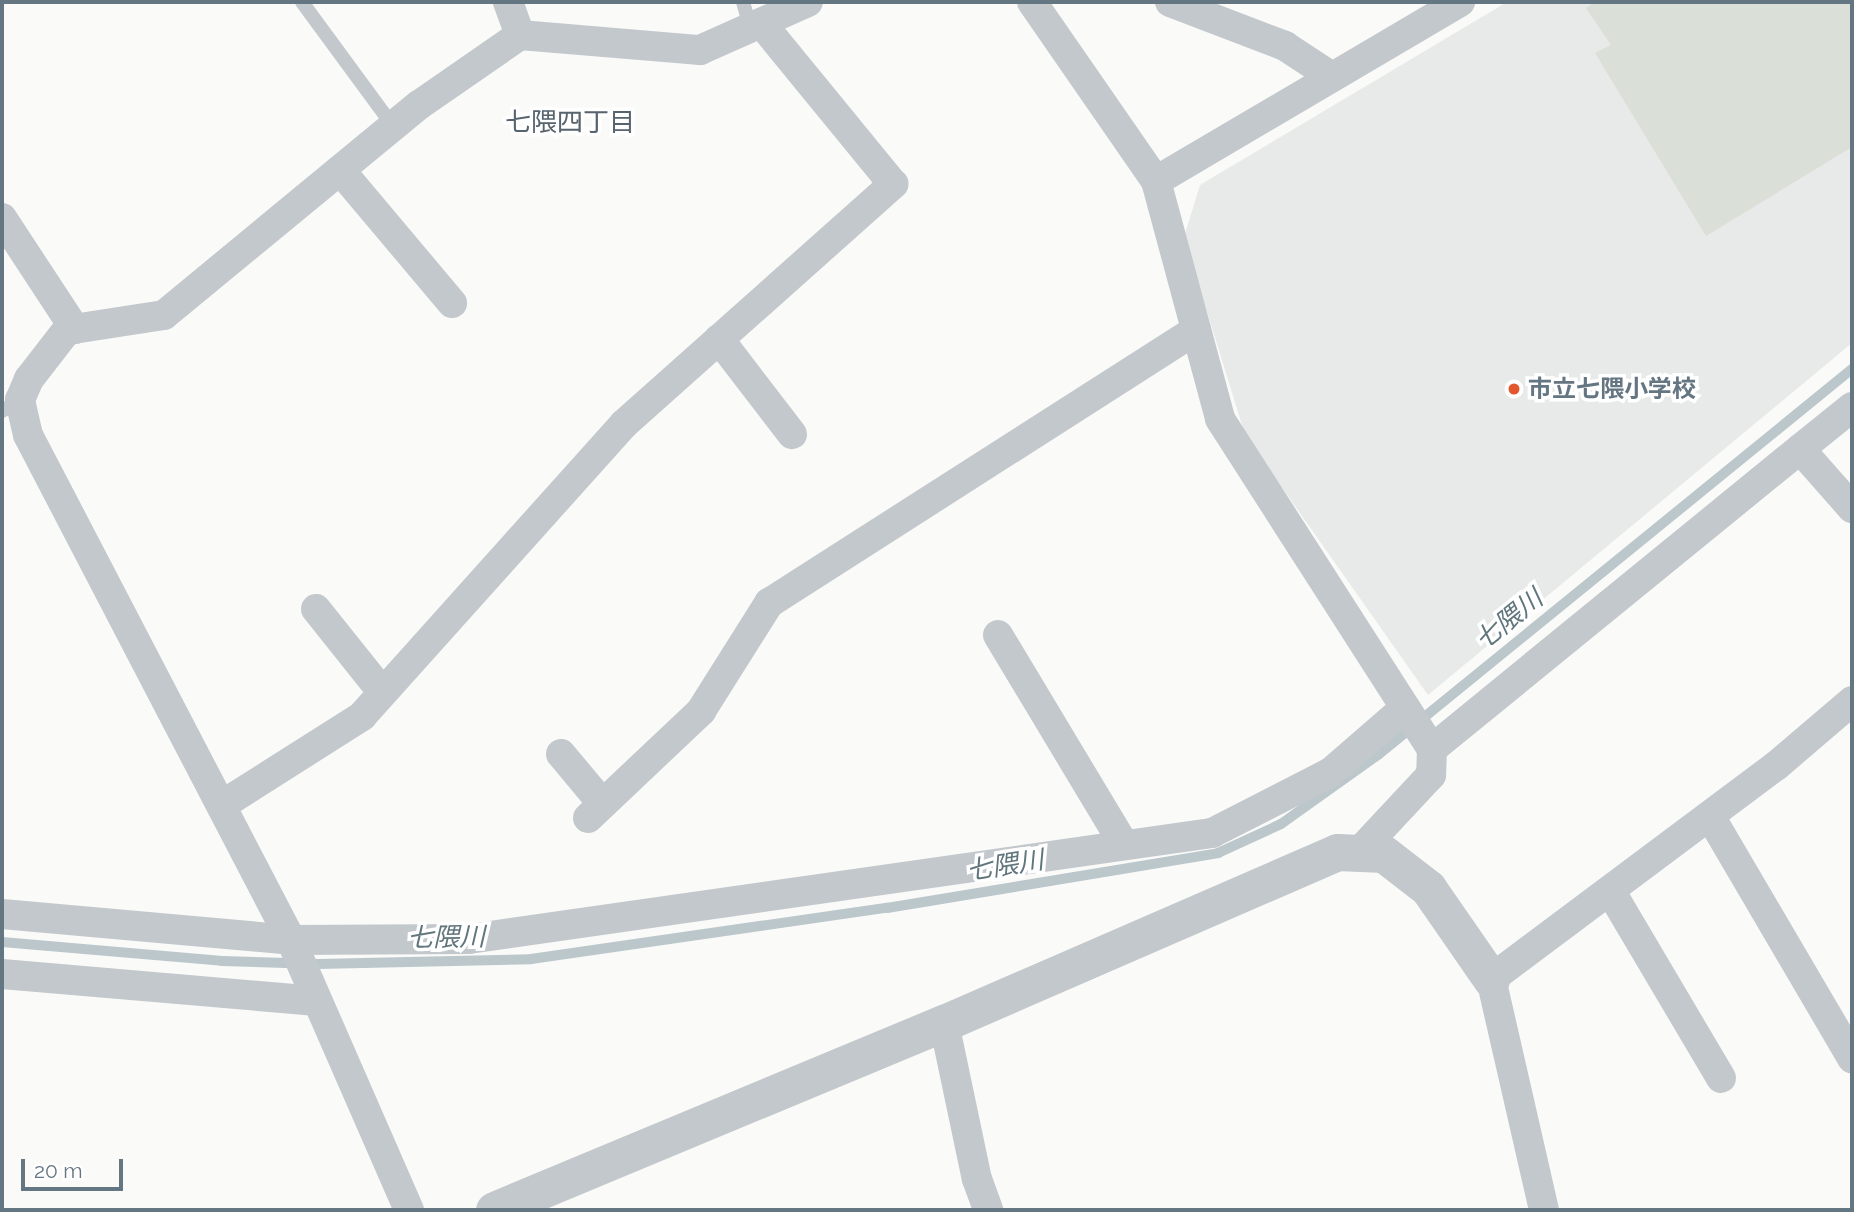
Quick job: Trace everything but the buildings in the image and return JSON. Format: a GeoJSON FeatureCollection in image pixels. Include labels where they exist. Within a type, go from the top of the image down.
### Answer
{"type":"FeatureCollection","features":[{"type":"Feature","properties":{"kind":"street"},"geometry":{"type":"LineString","coordinates":[[508,2],[520,35]]}},
{"type":"Feature","properties":{"kind":"street"},"geometry":{"type":"LineString","coordinates":[[409,1210],[291,940],[11,405],[68,330],[164,315],[393,126],[520,35],[700,50],[751,18],[808,2]]}},
{"type":"Feature","properties":{"kind":"street"},"geometry":{"type":"LineString","coordinates":[[1032,2],[1156,181],[1220,419],[1432,749],[1431,775],[1359,853]]}},
{"type":"Feature","properties":{"kind":"street"},"geometry":{"type":"LineString","coordinates":[[1170,2],[1285,46],[1332,78]]}},
{"type":"Feature","properties":{"kind":"street"},"geometry":{"type":"LineString","coordinates":[[1156,181],[1460,2]]}},
{"type":"Feature","properties":{"kind":"street"},"geometry":{"type":"LineString","coordinates":[[222,805],[362,716],[624,424],[893,184],[751,18]]}},
{"type":"Feature","properties":{"kind":"street"},"geometry":{"type":"LineString","coordinates":[[340,170],[452,303]]}},
{"type":"Feature","properties":{"kind":"street"},"geometry":{"type":"LineString","coordinates":[[2,218],[75,329]]}},
{"type":"Feature","properties":{"kind":"street"},"geometry":{"type":"LineString","coordinates":[[561,754],[595,811],[701,711],[769,603],[1196,330]]}},
{"type":"Feature","properties":{"kind":"street"},"geometry":{"type":"LineString","coordinates":[[719,339],[792,434]]}},
{"type":"Feature","properties":{"kind":"street"},"geometry":{"type":"LineString","coordinates":[[1432,749],[1852,407]]}},
{"type":"Feature","properties":{"kind":"street"},"geometry":{"type":"LineString","coordinates":[[1800,449],[1852,508]]}},
{"type":"Feature","properties":{"kind":"street"},"geometry":{"type":"LineString","coordinates":[[316,609],[383,693]]}},
{"type":"Feature","properties":{"kind":"street"},"geometry":{"type":"LineString","coordinates":[[998,635],[1124,845]]}},
{"type":"Feature","properties":{"kind":"street"},"geometry":{"type":"LineString","coordinates":[[1491,979],[1710,816],[1852,701]]}},
{"type":"Feature","properties":{"kind":"street"},"geometry":{"type":"LineString","coordinates":[[2,915],[291,940],[469,939],[1212,833],[1248,818],[1331,772],[1405,708]]}},
{"type":"Feature","properties":{"kind":"street"},"geometry":{"type":"LineString","coordinates":[[1710,816],[1852,1058]]}},
{"type":"Feature","properties":{"kind":"street"},"geometry":{"type":"LineString","coordinates":[[494,1210],[538,1201],[1337,852],[1384,854],[1428,888],[1491,979],[1544,1210]]}},
{"type":"Feature","properties":{"kind":"street"},"geometry":{"type":"LineString","coordinates":[[1611,892],[1721,1078]]}},
{"type":"Feature","properties":{"kind":"street"},"geometry":{"type":"LineString","coordinates":[[2,974],[313,992]]}},
{"type":"Feature","properties":{"kind":"street"},"geometry":{"type":"LineString","coordinates":[[944,1023],[976,1178],[988,1210]]}},
{"type":"Feature","properties":{"kind":"lane"},"geometry":{"type":"LineString","coordinates":[[302,2],[393,126]]}},
{"type":"Feature","properties":{"kind":"shaded area","name":"市立七隈小学校"},"geometry":{"type":"Polygon","coordinates":[[[1507,2],[1852,2],[1852,343],[1428,695],[1245,435],[1184,237],[1200,185],[1507,2]]]}},
{"type":"Feature","properties":{"kind":"shaded area"},"geometry":{"type":"Polygon","coordinates":[[[1595,2],[1852,2],[1852,147],[1706,236],[1595,53],[1611,45],[1586,8],[1595,2]]]}},
{"type":"Feature","properties":{"kind":"waterway","name":"七隈川"},"geometry":{"type":"LineString","coordinates":[[2,942],[222,961],[318,964],[531,959],[887,908],[1218,853],[1281,824],[1379,754],[1852,369]]}},
{"type":"Feature","properties":{"kind":"place","name":"市立七隈小学校"},"geometry":{"type":"Point","coordinates":[1514,389]}},
{"type":"Feature","properties":{"kind":"district","name":"七隈四丁目"},"geometry":{"type":"Point","coordinates":[570,123]}}]}
